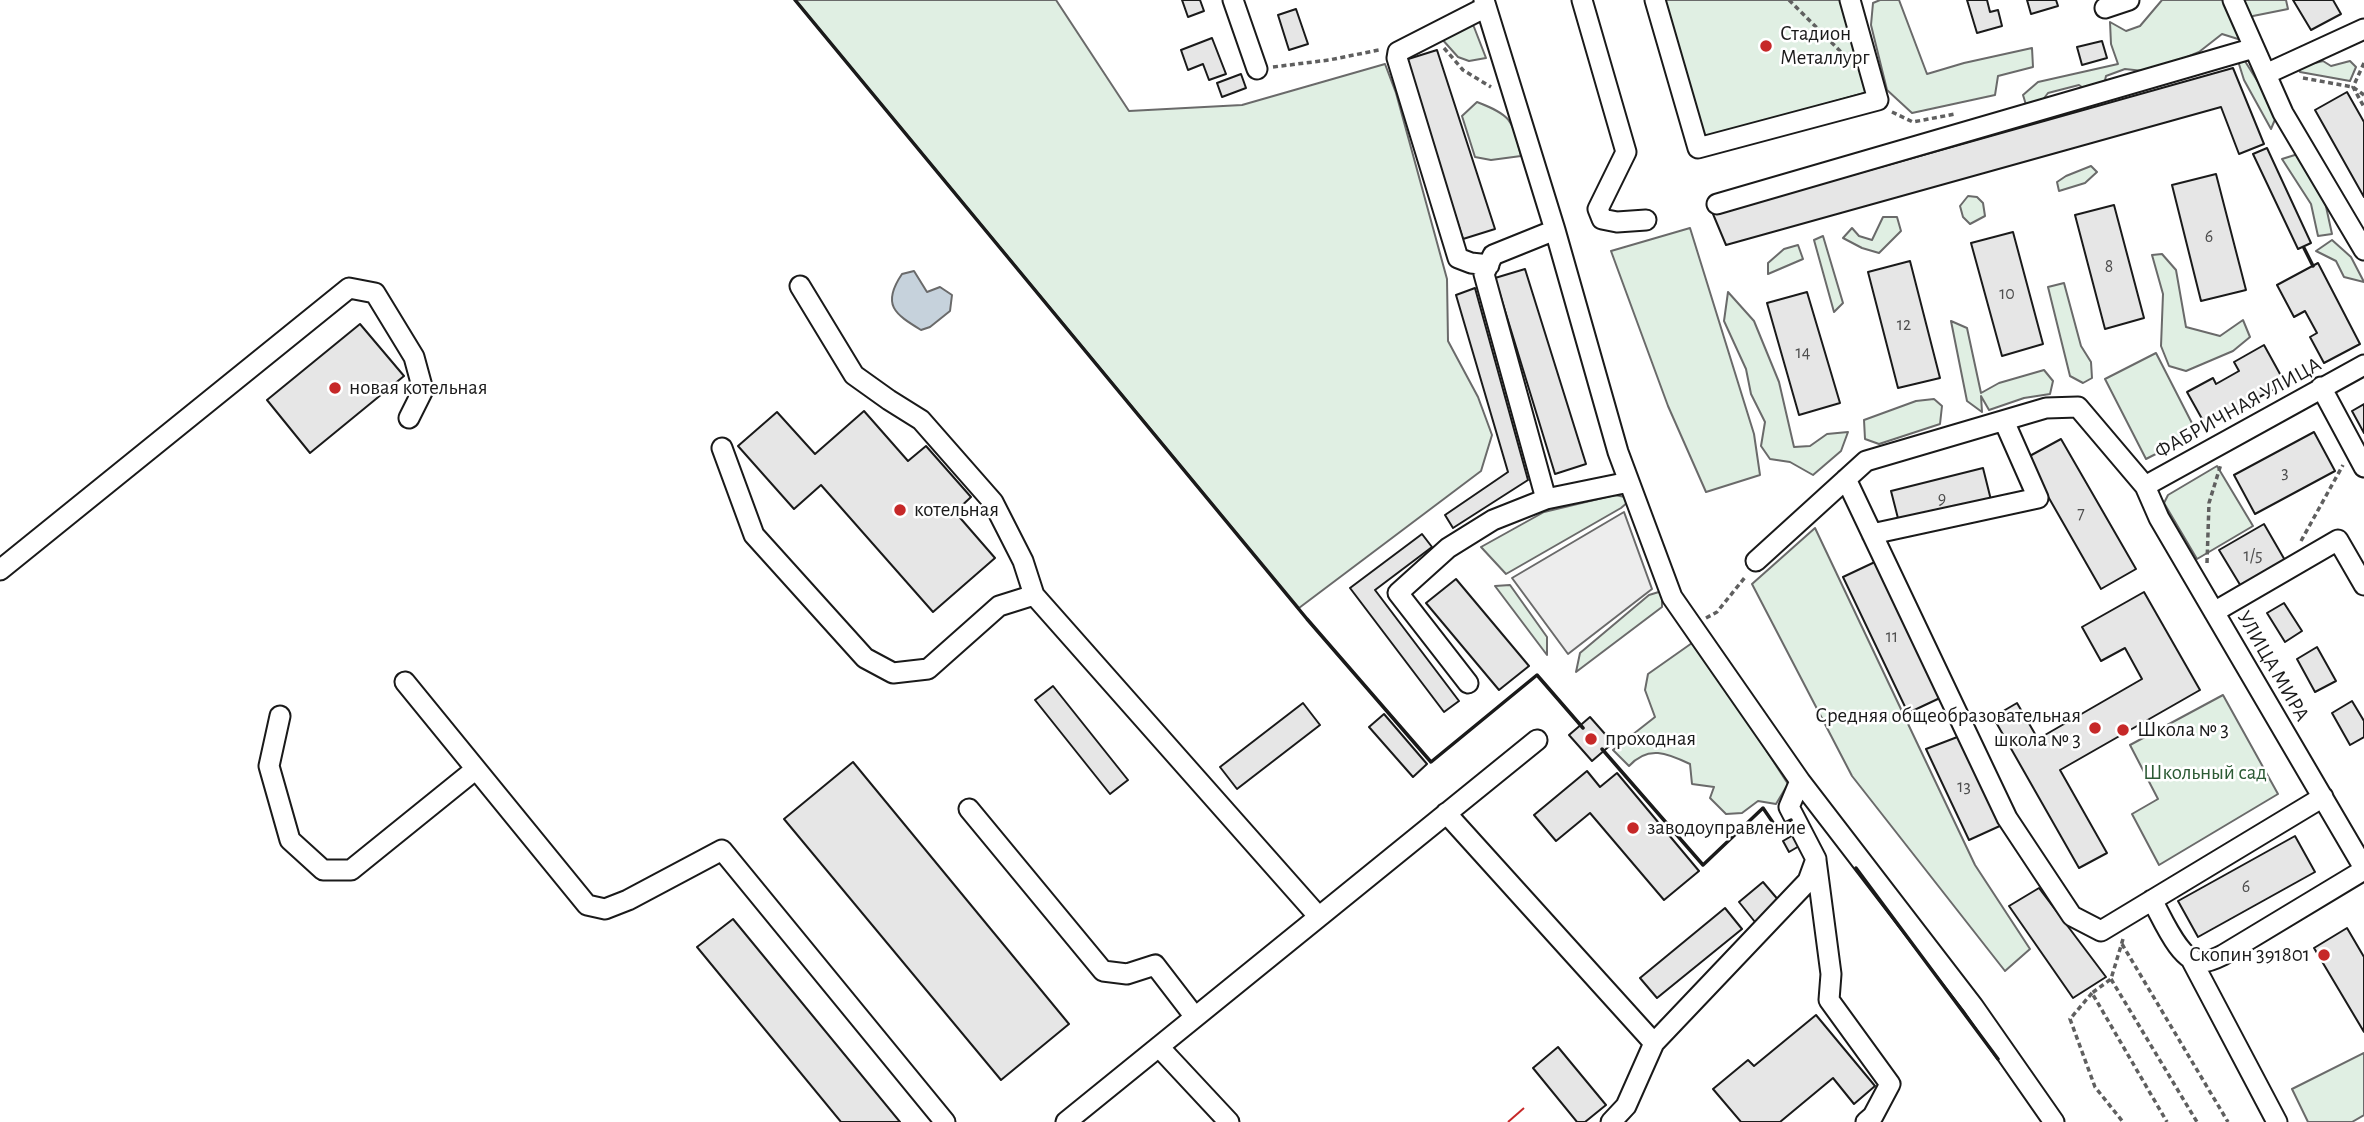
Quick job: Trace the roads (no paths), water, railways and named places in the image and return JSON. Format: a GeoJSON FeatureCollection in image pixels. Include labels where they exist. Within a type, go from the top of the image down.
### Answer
{"type":"FeatureCollection","features":[{"type":"Feature","properties":{"kind":"street"},"geometry":{"type":"LineString","coordinates":[[1233,0],[1257,69]]}},
{"type":"Feature","properties":{"kind":"street"},"geometry":{"type":"LineString","coordinates":[[1582,0],[1626,152],[1598,209],[1602,219],[1617,222],[1646,220]]}},
{"type":"Feature","properties":{"kind":"street"},"geometry":{"type":"LineString","coordinates":[[1656,0],[1698,148],[1878,100],[1850,0]]}},
{"type":"Feature","properties":{"kind":"street"},"geometry":{"type":"LineString","coordinates":[[2105,8],[2129,0]]}},
{"type":"Feature","properties":{"kind":"street"},"geometry":{"type":"LineString","coordinates":[[2233,0],[2283,113],[2364,250]]}},
{"type":"Feature","properties":{"kind":"street"},"geometry":{"type":"LineString","coordinates":[[1489,265],[1458,258],[1397,58],[1398,52],[1485,4],[1555,230],[1618,452],[1672,597],[1800,781],[1973,1006],[2054,1122]]}},
{"type":"Feature","properties":{"kind":"street"},"geometry":{"type":"LineString","coordinates":[[2266,74],[2364,29]]}},
{"type":"Feature","properties":{"kind":"street"},"geometry":{"type":"LineString","coordinates":[[1717,204],[2254,48]]}},
{"type":"Feature","properties":{"kind":"street"},"geometry":{"type":"LineString","coordinates":[[1546,499],[1485,274],[1493,255],[1555,230]]}},
{"type":"Feature","properties":{"kind":"street"},"geometry":{"type":"LineString","coordinates":[[800,286],[854,375],[921,420],[993,502],[1023,561],[1034,595],[1319,917]]}},
{"type":"Feature","properties":{"kind":"street"},"geometry":{"type":"LineString","coordinates":[[0,570],[349,288],[375,293],[414,357],[422,390],[410,418]]}},
{"type":"Feature","properties":{"kind":"street","name":"ФАБРИЧНАЯ УЛИЦА"},"geometry":{"type":"LineString","coordinates":[[1756,561],[1866,461],[2046,408],[2078,407],[2145,486],[2364,365]]}},
{"type":"Feature","properties":{"kind":"street"},"geometry":{"type":"LineString","coordinates":[[2321,387],[2364,467]]}},
{"type":"Feature","properties":{"kind":"street"},"geometry":{"type":"LineString","coordinates":[[1872,534],[2038,498],[2004,421]]}},
{"type":"Feature","properties":{"kind":"street"},"geometry":{"type":"LineString","coordinates":[[722,448],[754,535],[865,658],[893,673],[928,669],[999,606],[1034,595]]}},
{"type":"Feature","properties":{"kind":"street"},"geometry":{"type":"LineString","coordinates":[[1846,479],[2007,818],[2072,916],[2101,931],[2323,797]]}},
{"type":"Feature","properties":{"kind":"street"},"geometry":{"type":"LineString","coordinates":[[1468,683],[1398,593],[1448,548],[1493,520],[1546,499],[1629,482]]}},
{"type":"Feature","properties":{"kind":"street","name":"УЛИЦА МИРА"},"geometry":{"type":"LineString","coordinates":[[2145,486],[2159,518],[2364,869]]}},
{"type":"Feature","properties":{"kind":"street"},"geometry":{"type":"LineString","coordinates":[[2214,611],[2338,540],[2364,585]]}},
{"type":"Feature","properties":{"kind":"street"},"geometry":{"type":"LineString","coordinates":[[405,682],[587,905],[605,909],[628,900],[722,850],[945,1122]]}},
{"type":"Feature","properties":{"kind":"street"},"geometry":{"type":"LineString","coordinates":[[279,716],[269,766],[290,840],[323,870],[351,870],[476,769]]}},
{"type":"Feature","properties":{"kind":"street"},"geometry":{"type":"LineString","coordinates":[[1066,1122],[1537,740]]}},
{"type":"Feature","properties":{"kind":"street"},"geometry":{"type":"LineString","coordinates":[[1800,781],[1789,807],[1816,859],[1832,974],[1829,1000],[1890,1084],[1873,1116],[1866,1122]]}},
{"type":"Feature","properties":{"kind":"street"},"geometry":{"type":"LineString","coordinates":[[969,809],[1103,971],[1127,974],[1155,965],[1195,1017]]}},
{"type":"Feature","properties":{"kind":"street"},"geometry":{"type":"LineString","coordinates":[[1446,813],[1654,1043]]}},
{"type":"Feature","properties":{"kind":"street"},"geometry":{"type":"LineString","coordinates":[[1611,1122],[1626,1106],[1654,1043],[1808,881],[1816,859]]}},
{"type":"Feature","properties":{"kind":"street"},"geometry":{"type":"LineString","coordinates":[[2192,961],[2204,963],[2223,955],[2364,869]]}},
{"type":"Feature","properties":{"kind":"street"},"geometry":{"type":"LineString","coordinates":[[2152,900],[2177,946],[2192,961],[2277,1122]]}},
{"type":"Feature","properties":{"kind":"street"},"geometry":{"type":"LineString","coordinates":[[1158,1047],[1229,1122]]}},
{"type":"Feature","properties":{"kind":"place","name":"Стадион Металлург"},"geometry":{"type":"Point","coordinates":[1766,46]}},
{"type":"Feature","properties":{"kind":"place","name":"новая котельная"},"geometry":{"type":"Point","coordinates":[335,388]}},
{"type":"Feature","properties":{"kind":"place","name":"котельная"},"geometry":{"type":"Point","coordinates":[900,510]}},
{"type":"Feature","properties":{"kind":"place","name":"Средняя общеобразовательная школа № 3"},"geometry":{"type":"Point","coordinates":[2095,728]}},
{"type":"Feature","properties":{"kind":"place","name":"Школа № 3"},"geometry":{"type":"Point","coordinates":[2123,730]}},
{"type":"Feature","properties":{"kind":"place","name":"проходная"},"geometry":{"type":"Point","coordinates":[1591,739]}},
{"type":"Feature","properties":{"kind":"place","name":"заводоуправление"},"geometry":{"type":"Point","coordinates":[1633,828]}},
{"type":"Feature","properties":{"kind":"place","name":"Скопин 391801"},"geometry":{"type":"Point","coordinates":[2324,955]}},
{"type":"Feature","properties":{"kind":"park label","name":"Школьный сад"},"geometry":{"type":"Point","coordinates":[2205,773]}}]}
